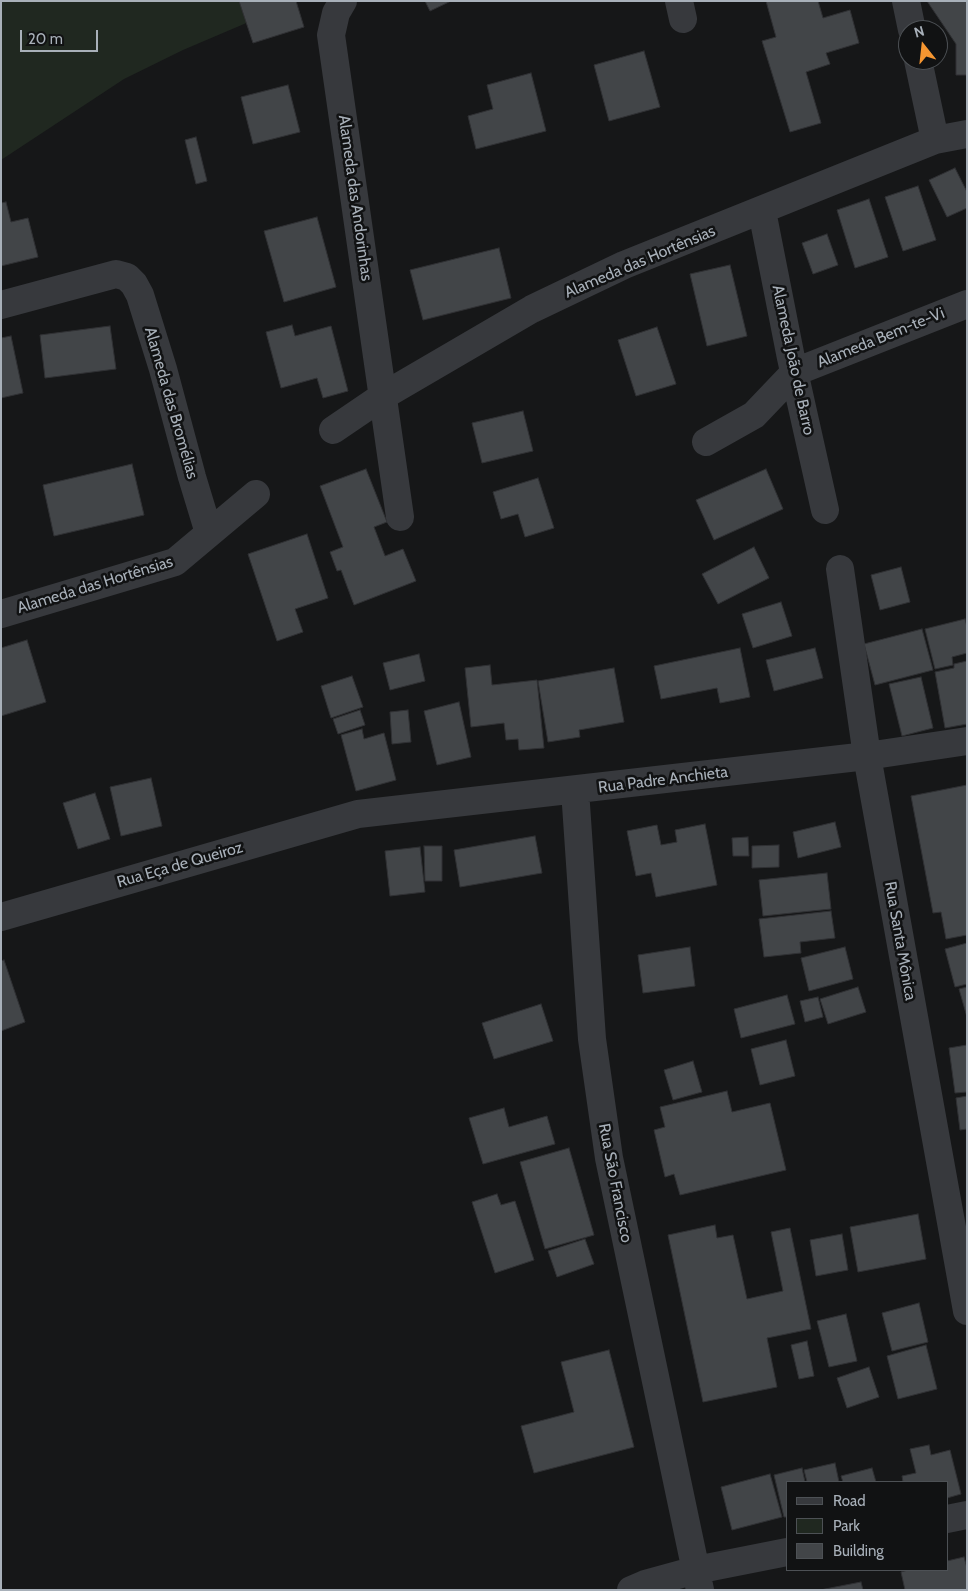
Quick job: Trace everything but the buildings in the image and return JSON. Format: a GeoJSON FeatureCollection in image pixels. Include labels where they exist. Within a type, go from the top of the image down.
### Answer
{"type":"FeatureCollection","features":[{"type":"Feature","properties":{"kind":"street","name":"Alameda das Andorinhas"},"geometry":{"type":"LineString","coordinates":[[343,1],[336,13],[332,35],[400,517]]}},
{"type":"Feature","properties":{"kind":"street"},"geometry":{"type":"LineString","coordinates":[[906,1],[910,20]]}},
{"type":"Feature","properties":{"kind":"street"},"geometry":{"type":"LineString","coordinates":[[920,70],[935,140]]}},
{"type":"Feature","properties":{"kind":"street","name":"Alameda das Hortênsias"},"geometry":{"type":"LineString","coordinates":[[333,430],[383,396],[532,310],[624,265],[935,140],[967,134]]}},
{"type":"Feature","properties":{"kind":"street","name":"Alameda João de Barro"},"geometry":{"type":"LineString","coordinates":[[762,211],[825,510]]}},
{"type":"Feature","properties":{"kind":"street","name":"Alameda das Bromélias"},"geometry":{"type":"LineString","coordinates":[[1,304],[116,274],[126,277],[134,284],[140,296],[163,369],[209,533]]}},
{"type":"Feature","properties":{"kind":"street","name":"Alameda Bem-te-Vi"},"geometry":{"type":"LineString","coordinates":[[795,372],[967,304]]}},
{"type":"Feature","properties":{"kind":"street"},"geometry":{"type":"LineString","coordinates":[[706,442],[754,415],[795,372]]}},
{"type":"Feature","properties":{"kind":"street","name":"Alameda das Hortênsias"},"geometry":{"type":"LineString","coordinates":[[1,614],[175,562],[256,494]]}},
{"type":"Feature","properties":{"kind":"street","name":"Rua Santa Mônica"},"geometry":{"type":"LineString","coordinates":[[840,569],[867,756],[967,1311]]}},
{"type":"Feature","properties":{"kind":"street","name":"Rua Padre Anchieta"},"geometry":{"type":"LineString","coordinates":[[358,814],[867,756],[967,741]]}},
{"type":"Feature","properties":{"kind":"street","name":"Rua São Francisco"},"geometry":{"type":"LineString","coordinates":[[575,790],[592,1039],[608,1158],[698,1580]]}},
{"type":"Feature","properties":{"kind":"street","name":"Rua Eça de Queiroz"},"geometry":{"type":"LineString","coordinates":[[1,917],[358,814]]}},
{"type":"Feature","properties":{"kind":"street"},"geometry":{"type":"LineString","coordinates":[[948,1519],[967,1515]]}},
{"type":"Feature","properties":{"kind":"street"},"geometry":{"type":"LineString","coordinates":[[631,1590],[646,1584],[698,1580],[786,1552]]}},
{"type":"Feature","properties":{"kind":"green space"},"geometry":{"type":"Polygon","coordinates":[[[1,1],[298,1],[183,50],[124,79],[1,160],[1,1]]]}}]}
